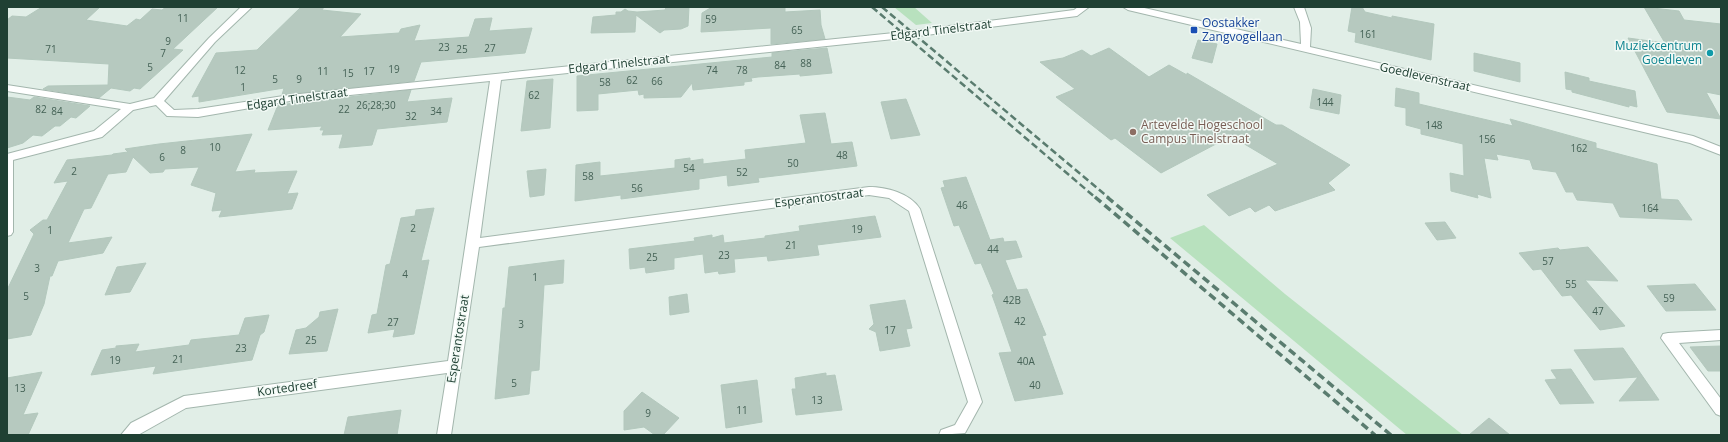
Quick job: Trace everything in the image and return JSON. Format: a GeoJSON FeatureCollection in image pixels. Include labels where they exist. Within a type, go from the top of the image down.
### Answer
{"type":"FeatureCollection","features":[{"type":"Feature","properties":{"kind":"street"},"geometry":{"type":"LineString","coordinates":[[7,88],[130,107],[158,101],[212,40],[247,7]]}},
{"type":"Feature","properties":{"kind":"street","name":"Edgard Tinelstraat"},"geometry":{"type":"LineString","coordinates":[[158,101],[171,114],[198,113],[290,98],[894,36],[1077,13],[1084,7]]}},
{"type":"Feature","properties":{"kind":"street","name":"Goedlevenstraat"},"geometry":{"type":"LineString","coordinates":[[1128,7],[1669,134],[1693,140],[1721,152]]}},
{"type":"Feature","properties":{"kind":"street"},"geometry":{"type":"LineString","coordinates":[[1299,7],[1305,18],[1307,39],[1305,49]]}},
{"type":"Feature","properties":{"kind":"street","name":"Esperantostraat"},"geometry":{"type":"LineString","coordinates":[[444,435],[496,76]]}},
{"type":"Feature","properties":{"kind":"street"},"geometry":{"type":"LineString","coordinates":[[7,232],[7,158],[98,134],[130,107]]}},
{"type":"Feature","properties":{"kind":"street","name":"Esperantostraat"},"geometry":{"type":"LineString","coordinates":[[473,243],[869,191],[891,193],[900,197],[914,209],[975,402],[960,429],[946,435]]}},
{"type":"Feature","properties":{"kind":"street"},"geometry":{"type":"LineString","coordinates":[[1721,335],[1668,338],[1721,410]]}},
{"type":"Feature","properties":{"kind":"street","name":"Kortedreef"},"geometry":{"type":"LineString","coordinates":[[128,435],[136,427],[184,402],[454,366]]}},
{"type":"Feature","properties":{"kind":"green space"},"geometry":{"type":"Polygon","coordinates":[[[894,7],[914,7],[932,23],[916,25],[894,7]]]}},
{"type":"Feature","properties":{"kind":"green space"},"geometry":{"type":"Polygon","coordinates":[[[1204,225],[1285,294],[1463,435],[1407,435],[1170,238],[1204,225]]]}},
{"type":"Feature","properties":{"kind":"building"},"geometry":{"type":"Polygon","coordinates":[[[42,7],[100,7],[86,20],[127,26],[136,19],[140,20],[152,9],[162,10],[166,7],[218,7],[173,49],[183,50],[140,89],[134,88],[130,91],[111,88],[99,98],[43,89],[48,86],[108,85],[109,64],[7,58],[7,20],[12,16],[26,17],[42,7]]]}},
{"type":"Feature","properties":{"kind":"building"},"geometry":{"type":"Polygon","coordinates":[[[301,7],[324,7],[322,10],[361,14],[340,37],[399,33],[401,29],[420,25],[414,41],[469,37],[475,19],[492,18],[489,31],[532,28],[525,53],[421,62],[414,81],[282,95],[284,88],[199,102],[199,96],[192,97],[216,53],[257,50],[301,7]]]}},
{"type":"Feature","properties":{"kind":"building"},"geometry":{"type":"Polygon","coordinates":[[[666,7],[689,7],[688,26],[681,29],[664,30],[660,33],[636,15],[635,32],[591,33],[593,17],[616,15],[616,12],[621,12],[625,9],[628,11],[637,12],[665,10],[666,7]]]}},
{"type":"Feature","properties":{"kind":"building"},"geometry":{"type":"Polygon","coordinates":[[[712,7],[785,7],[785,12],[820,10],[821,25],[825,39],[771,44],[771,28],[701,32],[702,13],[712,7]]]}},
{"type":"Feature","properties":{"kind":"building"},"geometry":{"type":"Polygon","coordinates":[[[1352,7],[1362,7],[1365,12],[1392,18],[1392,16],[1434,24],[1431,60],[1355,42],[1356,33],[1348,31],[1352,7]]]}},
{"type":"Feature","properties":{"kind":"building"},"geometry":{"type":"Polygon","coordinates":[[[1644,7],[1679,11],[1684,20],[1721,24],[1721,95],[1706,92],[1721,119],[1667,112],[1628,38],[1665,43],[1644,7]]]}},
{"type":"Feature","properties":{"kind":"building"},"geometry":{"type":"Polygon","coordinates":[[[1198,40],[1217,44],[1212,63],[1192,58],[1198,40]]]}},
{"type":"Feature","properties":{"kind":"building"},"geometry":{"type":"Polygon","coordinates":[[[827,48],[832,73],[800,76],[800,74],[758,77],[751,78],[752,81],[744,82],[744,85],[693,90],[692,83],[681,97],[644,98],[644,94],[639,95],[638,90],[598,94],[598,110],[577,111],[577,76],[772,57],[772,53],[827,48]]]}},
{"type":"Feature","properties":{"kind":"building","name":"Artevelde Hogeschool Campus Tinelstraat"},"geometry":{"type":"Polygon","coordinates":[[[1109,48],[1149,77],[1169,65],[1187,75],[1187,73],[1276,125],[1282,125],[1350,165],[1328,183],[1335,190],[1275,211],[1269,205],[1255,212],[1250,207],[1229,216],[1207,195],[1278,164],[1231,136],[1161,173],[1115,138],[1111,140],[1056,97],[1075,89],[1040,62],[1063,58],[1082,50],[1091,56],[1109,48]]]}},
{"type":"Feature","properties":{"kind":"building"},"geometry":{"type":"Polygon","coordinates":[[[1474,53],[1520,63],[1520,82],[1474,71],[1474,53]]]}},
{"type":"Feature","properties":{"kind":"building"},"geometry":{"type":"Polygon","coordinates":[[[1565,72],[1589,78],[1589,81],[1635,91],[1637,107],[1629,105],[1629,107],[1572,92],[1572,90],[1566,89],[1565,72]]]}},
{"type":"Feature","properties":{"kind":"building"},"geometry":{"type":"Polygon","coordinates":[[[553,79],[550,128],[521,131],[527,81],[553,79]]]}},
{"type":"Feature","properties":{"kind":"building"},"geometry":{"type":"Polygon","coordinates":[[[1396,88],[1419,93],[1419,104],[1513,126],[1510,119],[1596,143],[1596,148],[1657,164],[1661,199],[1678,200],[1692,220],[1620,217],[1613,203],[1577,200],[1573,192],[1566,192],[1556,172],[1533,169],[1530,160],[1496,154],[1498,160],[1484,158],[1491,198],[1477,194],[1478,198],[1451,191],[1450,173],[1464,176],[1463,144],[1421,134],[1421,129],[1406,125],[1406,108],[1395,106],[1396,88]]]}},
{"type":"Feature","properties":{"kind":"building"},"geometry":{"type":"Polygon","coordinates":[[[1313,89],[1341,95],[1339,114],[1310,108],[1313,89]]]}},
{"type":"Feature","properties":{"kind":"building"},"geometry":{"type":"Polygon","coordinates":[[[411,90],[407,102],[452,98],[447,122],[377,129],[372,145],[339,148],[343,134],[322,135],[324,130],[320,130],[322,126],[268,130],[278,105],[411,90]]]}},
{"type":"Feature","properties":{"kind":"building"},"geometry":{"type":"Polygon","coordinates":[[[7,97],[30,100],[34,97],[90,106],[76,118],[71,117],[60,126],[55,126],[42,136],[33,135],[23,143],[7,148],[7,97]]]}},
{"type":"Feature","properties":{"kind":"building"},"geometry":{"type":"Polygon","coordinates":[[[906,99],[920,135],[891,139],[881,102],[906,99]]]}},
{"type":"Feature","properties":{"kind":"building"},"geometry":{"type":"Polygon","coordinates":[[[825,113],[831,144],[852,142],[857,166],[758,178],[759,182],[728,186],[727,175],[699,179],[699,189],[621,199],[621,195],[575,201],[576,165],[600,162],[600,176],[675,168],[675,160],[690,158],[690,161],[703,159],[703,164],[746,159],[745,150],[806,143],[800,115],[825,113]]]}},
{"type":"Feature","properties":{"kind":"building"},"geometry":{"type":"Polygon","coordinates":[[[252,134],[235,172],[255,170],[254,173],[297,171],[287,194],[298,193],[292,209],[219,217],[222,210],[212,211],[216,193],[191,185],[199,167],[165,169],[163,172],[150,173],[133,157],[126,172],[108,174],[91,208],[84,209],[68,243],[112,237],[103,253],[58,261],[52,276],[50,276],[44,304],[31,335],[7,339],[7,290],[34,234],[30,230],[43,220],[47,220],[68,181],[54,183],[67,160],[112,155],[128,152],[125,149],[159,144],[252,134]]]}},
{"type":"Feature","properties":{"kind":"building"},"geometry":{"type":"Polygon","coordinates":[[[546,169],[544,195],[530,197],[527,171],[546,169]]]}},
{"type":"Feature","properties":{"kind":"building"},"geometry":{"type":"Polygon","coordinates":[[[966,177],[990,240],[1003,238],[1004,242],[1016,241],[1022,257],[1005,260],[1017,290],[1027,289],[1046,335],[1042,336],[1063,394],[1015,401],[999,353],[1012,352],[992,295],[994,294],[981,263],[975,264],[959,225],[954,226],[941,188],[945,187],[943,181],[966,177]]]}},
{"type":"Feature","properties":{"kind":"building"},"geometry":{"type":"Polygon","coordinates":[[[434,208],[421,261],[429,260],[414,334],[393,337],[395,329],[368,333],[372,315],[377,314],[386,265],[390,264],[401,218],[415,216],[416,210],[434,208]]]}},
{"type":"Feature","properties":{"kind":"building"},"geometry":{"type":"Polygon","coordinates":[[[875,216],[881,237],[817,245],[819,255],[768,261],[767,256],[734,259],[735,272],[719,274],[718,271],[705,273],[703,254],[674,258],[674,269],[646,273],[645,267],[630,269],[629,249],[695,241],[694,238],[712,235],[712,238],[723,235],[724,243],[765,238],[765,236],[800,231],[799,226],[875,216]]]}},
{"type":"Feature","properties":{"kind":"building"},"geometry":{"type":"Polygon","coordinates":[[[1445,222],[1456,238],[1437,240],[1425,223],[1445,222]]]}},
{"type":"Feature","properties":{"kind":"building"},"geometry":{"type":"Polygon","coordinates":[[[1588,247],[1618,281],[1585,280],[1625,326],[1600,330],[1571,295],[1562,296],[1541,269],[1533,270],[1519,253],[1558,248],[1560,250],[1588,247]]]}},
{"type":"Feature","properties":{"kind":"building"},"geometry":{"type":"Polygon","coordinates":[[[564,260],[563,283],[544,285],[539,370],[531,371],[529,394],[495,399],[503,308],[505,308],[509,267],[564,260]]]}},
{"type":"Feature","properties":{"kind":"building"},"geometry":{"type":"Polygon","coordinates":[[[146,263],[130,292],[105,295],[117,267],[146,263]]]}},
{"type":"Feature","properties":{"kind":"building"},"geometry":{"type":"Polygon","coordinates":[[[1695,284],[1716,310],[1666,311],[1647,286],[1695,284]]]}},
{"type":"Feature","properties":{"kind":"building"},"geometry":{"type":"Polygon","coordinates":[[[687,294],[689,312],[670,315],[669,297],[687,294]]]}},
{"type":"Feature","properties":{"kind":"building"},"geometry":{"type":"Polygon","coordinates":[[[905,300],[912,328],[906,329],[910,346],[880,351],[876,332],[869,329],[874,324],[870,305],[905,300]]]}},
{"type":"Feature","properties":{"kind":"building"},"geometry":{"type":"Polygon","coordinates":[[[338,309],[327,351],[289,354],[296,330],[306,328],[319,317],[320,312],[338,309]]]}},
{"type":"Feature","properties":{"kind":"building"},"geometry":{"type":"Polygon","coordinates":[[[269,315],[264,332],[260,335],[252,360],[153,374],[156,366],[91,375],[102,350],[116,348],[116,346],[139,344],[135,352],[189,345],[191,340],[239,335],[245,318],[269,315]]]}},
{"type":"Feature","properties":{"kind":"building"},"geometry":{"type":"Polygon","coordinates":[[[1721,346],[1721,371],[1708,371],[1690,347],[1721,346]]]}},
{"type":"Feature","properties":{"kind":"building"},"geometry":{"type":"Polygon","coordinates":[[[1623,348],[1659,400],[1619,401],[1638,377],[1594,380],[1574,350],[1623,348]]]}},
{"type":"Feature","properties":{"kind":"building"},"geometry":{"type":"Polygon","coordinates":[[[1571,369],[1594,403],[1560,404],[1545,380],[1557,379],[1551,370],[1571,369]]]}},
{"type":"Feature","properties":{"kind":"building"},"geometry":{"type":"Polygon","coordinates":[[[42,372],[23,415],[38,413],[28,435],[7,435],[7,378],[42,372]]]}},
{"type":"Feature","properties":{"kind":"building"},"geometry":{"type":"Polygon","coordinates":[[[826,373],[826,376],[835,375],[842,410],[796,415],[792,389],[796,389],[795,378],[826,373]]]}},
{"type":"Feature","properties":{"kind":"building"},"geometry":{"type":"Polygon","coordinates":[[[757,380],[762,422],[726,428],[721,385],[757,380]]]}},
{"type":"Feature","properties":{"kind":"building"},"geometry":{"type":"Polygon","coordinates":[[[642,392],[679,418],[663,435],[655,435],[644,427],[624,430],[624,411],[642,392]]]}},
{"type":"Feature","properties":{"kind":"building"},"geometry":{"type":"Polygon","coordinates":[[[401,410],[397,435],[344,435],[348,417],[401,410]]]}},
{"type":"Feature","properties":{"kind":"building"},"geometry":{"type":"Polygon","coordinates":[[[1489,418],[1510,435],[1469,435],[1489,418]]]}},
{"type":"Feature","properties":{"kind":"railway"},"geometry":{"type":"LineString","coordinates":[[872,7],[1096,198]]}},
{"type":"Feature","properties":{"kind":"railway"},"geometry":{"type":"LineString","coordinates":[[882,7],[1109,198]]}},
{"type":"Feature","properties":{"kind":"railway"},"geometry":{"type":"LineString","coordinates":[[1095,197],[1375,435]]}},
{"type":"Feature","properties":{"kind":"railway"},"geometry":{"type":"LineString","coordinates":[[1107,197],[1391,435]]}},
{"type":"Feature","properties":{"kind":"place","name":"Oostakker Zangvogellaan"},"geometry":{"type":"Point","coordinates":[1194,30]}},
{"type":"Feature","properties":{"kind":"place","name":"Muziekcentrum Goedleven"},"geometry":{"type":"Point","coordinates":[1710,53]}},
{"type":"Feature","properties":{"kind":"place","name":"Artevelde Hogeschool Campus Tinelstraat"},"geometry":{"type":"Point","coordinates":[1133,132]}}]}
